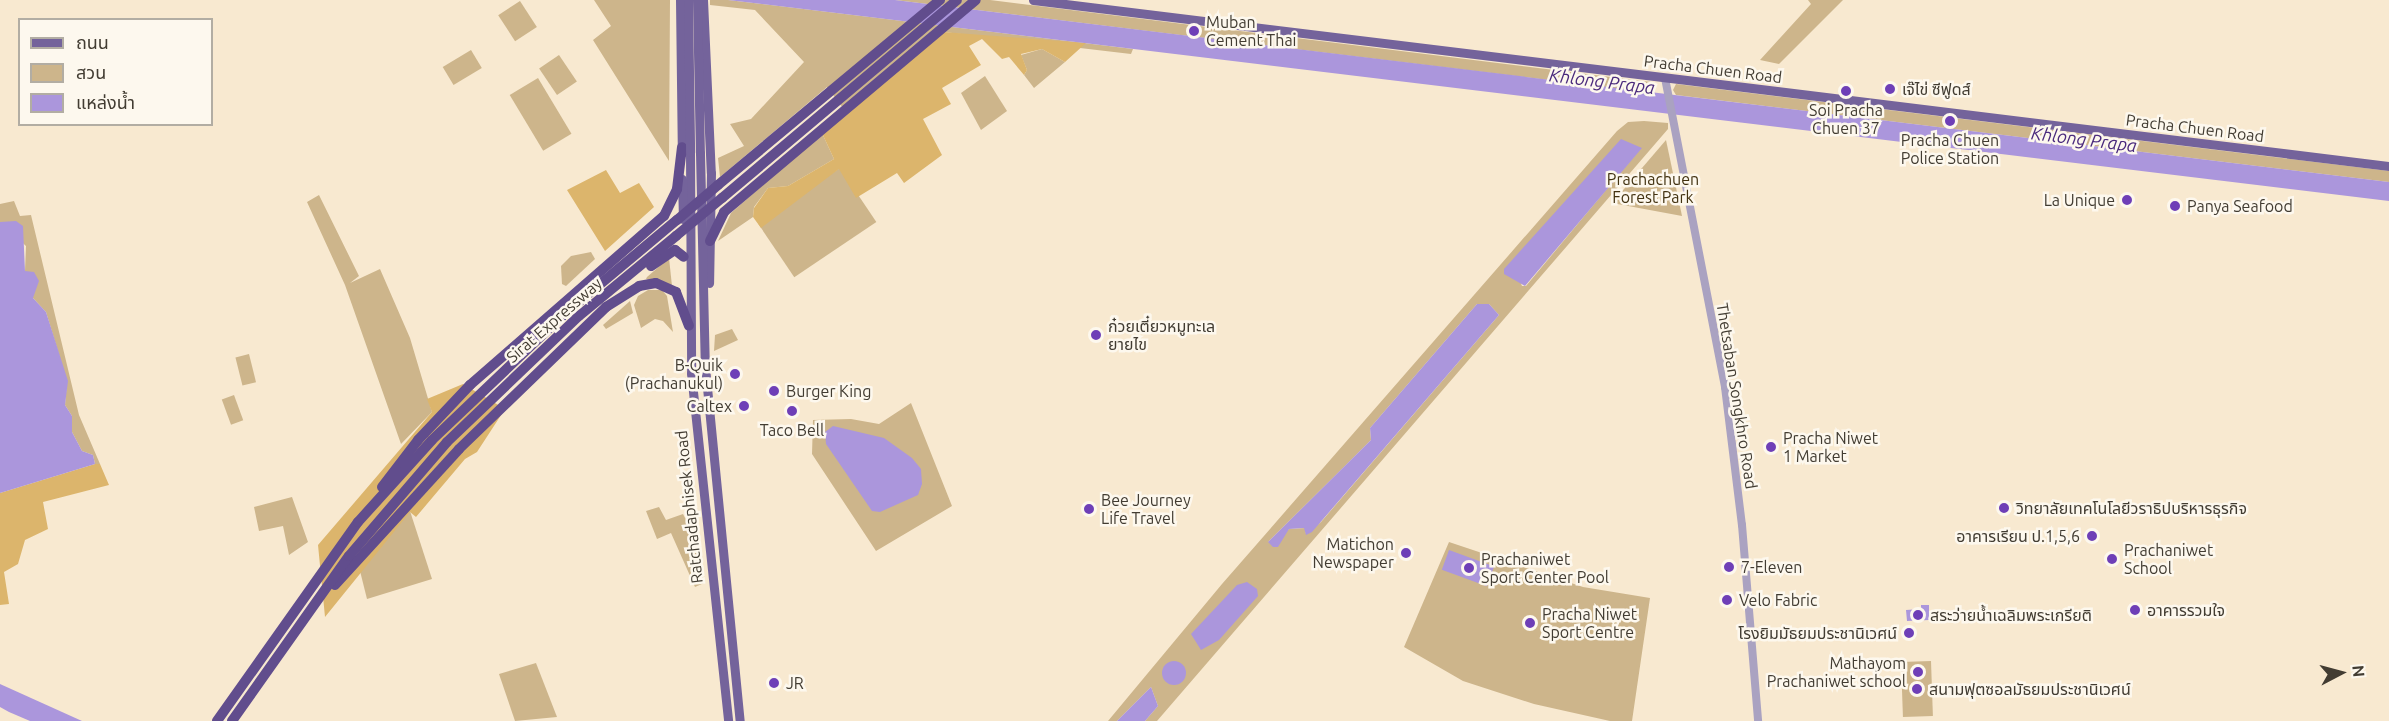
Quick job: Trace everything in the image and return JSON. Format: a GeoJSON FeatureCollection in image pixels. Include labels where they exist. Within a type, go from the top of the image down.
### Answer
{"type":"FeatureCollection","features":[{"type":"Feature","properties":{"kind":"highway","name":"Sirat Expressway"},"geometry":{"type":"LineString","coordinates":[[217,721],[358,522],[432,440],[562,316],[940,0]]}},
{"type":"Feature","properties":{"kind":"highway","name":"Sirat Expressway"},"geometry":{"type":"LineString","coordinates":[[232,721],[306,614],[383,514],[447,442],[511,378],[579,316],[957,0]]}},
{"type":"Feature","properties":{"kind":"highway"},"geometry":{"type":"LineString","coordinates":[[710,241],[724,212],[976,0]]}},
{"type":"Feature","properties":{"kind":"highway"},"geometry":{"type":"LineString","coordinates":[[358,522],[404,457],[470,385],[672,205],[691,151]]}},
{"type":"Feature","properties":{"kind":"highway"},"geometry":{"type":"LineString","coordinates":[[306,614],[521,387],[606,307],[671,251],[677,250],[684,257]]}},
{"type":"Feature","properties":{"kind":"highway"},"geometry":{"type":"LineString","coordinates":[[606,307],[639,286],[656,283],[676,292],[689,326]]}},
{"type":"Feature","properties":{"kind":"main road","name":"Ratchadaphisek Road"},"geometry":{"type":"LineString","coordinates":[[680,0],[681,40],[704,308],[710,434],[740,721]]}},
{"type":"Feature","properties":{"kind":"main road","name":"Ratchadaphisek Road"},"geometry":{"type":"LineString","coordinates":[[688,0],[691,151],[689,326],[694,408],[728,721]]}},
{"type":"Feature","properties":{"kind":"main road","name":"Ratchadaphisek Road"},"geometry":{"type":"LineString","coordinates":[[689,290],[684,257],[701,0]]}},
{"type":"Feature","properties":{"kind":"main road","name":"Ratchadaphisek Road"},"geometry":{"type":"LineString","coordinates":[[701,0],[710,241],[704,308]]}},
{"type":"Feature","properties":{"kind":"main road","name":"Pracha Chuen Road"},"geometry":{"type":"LineString","coordinates":[[1033,0],[2389,166]]}},
{"type":"Feature","properties":{"kind":"main road"},"geometry":{"type":"LineString","coordinates":[[681,40],[689,28],[698,29],[704,37]]}},
{"type":"Feature","properties":{"kind":"main road"},"geometry":{"type":"LineString","coordinates":[[734,656],[747,721]]}},
{"type":"Feature","properties":{"kind":"main road"},"geometry":{"type":"LineString","coordinates":[[722,721],[724,686]]}},
{"type":"Feature","properties":{"kind":"street","name":"Thetsaban Songkhro Road"},"geometry":{"type":"LineString","coordinates":[[1665,78],[1729,415],[1746,564],[1758,721]]}},
{"type":"Feature","properties":{"kind":"green space"},"geometry":{"type":"Polygon","coordinates":[[[594,0],[670,0],[669,161],[593,40],[611,26],[594,0]]]}},
{"type":"Feature","properties":{"kind":"green space"},"geometry":{"type":"Polygon","coordinates":[[[710,0],[728,0],[1133,49],[1131,54],[944,32],[846,112],[827,87],[720,177],[718,158],[744,146],[730,124],[751,119],[804,62],[755,10],[710,5],[710,0]]]}},
{"type":"Feature","properties":{"kind":"green space"},"geometry":{"type":"Polygon","coordinates":[[[895,0],[990,0],[1651,82],[1654,93],[895,0]]]}},
{"type":"Feature","properties":{"kind":"green space"},"geometry":{"type":"Polygon","coordinates":[[[1808,0],[1843,0],[1779,64],[1760,60],[1811,4],[1808,0]]]}},
{"type":"Feature","properties":{"kind":"green space"},"geometry":{"type":"Polygon","coordinates":[[[520,1],[537,27],[515,41],[498,15],[520,1]]]}},
{"type":"Feature","properties":{"kind":"green space"},"geometry":{"type":"Polygon","coordinates":[[[1042,49],[1065,62],[1034,88],[1024,75],[1027,70],[1021,55],[1042,49]]]}},
{"type":"Feature","properties":{"kind":"green space"},"geometry":{"type":"Polygon","coordinates":[[[471,50],[482,68],[454,85],[443,67],[471,50]]]}},
{"type":"Feature","properties":{"kind":"green space"},"geometry":{"type":"Polygon","coordinates":[[[559,55],[577,82],[557,95],[539,68],[559,55]]]}},
{"type":"Feature","properties":{"kind":"green space"},"geometry":{"type":"Polygon","coordinates":[[[985,76],[1007,111],[981,130],[961,93],[985,76]]]}},
{"type":"Feature","properties":{"kind":"green space"},"geometry":{"type":"Polygon","coordinates":[[[538,78],[571,134],[543,151],[510,95],[538,78]]]}},
{"type":"Feature","properties":{"kind":"green space"},"geometry":{"type":"Polygon","coordinates":[[[1676,84],[2389,171],[2389,182],[1676,95],[1673,90],[1676,84]]]}},
{"type":"Feature","properties":{"kind":"green space"},"geometry":{"type":"Polygon","coordinates":[[[1628,122],[1668,123],[1668,129],[1157,721],[1145,721],[1158,706],[1151,687],[1117,721],[1108,721],[1222,584],[1617,131],[1628,122]],[[1641,148],[1520,281],[1522,286],[1526,286],[1641,148]],[[1477,304],[1370,428],[1371,440],[1268,542],[1289,529],[1305,528],[1306,534],[1321,522],[1499,315],[1489,304],[1477,304]]]}},
{"type":"Feature","properties":{"kind":"green space"},"geometry":{"type":"Polygon","coordinates":[[[822,133],[834,159],[788,186],[768,188],[754,207],[753,217],[718,241],[731,213],[822,133]]]}},
{"type":"Feature","properties":{"kind":"green space","name":"Prachachuen Forest Park"},"geometry":{"type":"Polygon","coordinates":[[[1666,140],[1682,216],[1612,203],[1666,140]]]}},
{"type":"Feature","properties":{"kind":"green space"},"geometry":{"type":"Polygon","coordinates":[[[840,168],[876,222],[794,277],[758,223],[840,168]]]}},
{"type":"Feature","properties":{"kind":"green space"},"geometry":{"type":"Polygon","coordinates":[[[319,195],[359,276],[350,283],[380,269],[410,338],[432,412],[401,444],[345,285],[307,202],[319,195]]]}},
{"type":"Feature","properties":{"kind":"green space"},"geometry":{"type":"Polygon","coordinates":[[[14,201],[20,216],[31,215],[79,415],[100,464],[95,464],[93,455],[82,451],[72,432],[72,416],[65,405],[67,381],[46,312],[33,298],[25,271],[26,246],[0,222],[0,204],[14,201]]]}},
{"type":"Feature","properties":{"kind":"green space"},"geometry":{"type":"Polygon","coordinates":[[[591,252],[595,259],[566,286],[562,284],[561,266],[571,256],[591,252]]]}},
{"type":"Feature","properties":{"kind":"green space"},"geometry":{"type":"Polygon","coordinates":[[[669,258],[672,286],[646,279],[647,277],[669,258]]]}},
{"type":"Feature","properties":{"kind":"green space"},"geometry":{"type":"Polygon","coordinates":[[[648,290],[662,290],[667,296],[673,332],[663,321],[655,319],[641,328],[634,305],[638,296],[648,290]]]}},
{"type":"Feature","properties":{"kind":"green space"},"geometry":{"type":"Polygon","coordinates":[[[630,301],[633,313],[606,329],[603,325],[630,301]]]}},
{"type":"Feature","properties":{"kind":"green space"},"geometry":{"type":"Polygon","coordinates":[[[732,329],[738,340],[714,351],[715,335],[732,329]]]}},
{"type":"Feature","properties":{"kind":"green space"},"geometry":{"type":"Polygon","coordinates":[[[249,354],[256,382],[242,386],[235,357],[249,354]]]}},
{"type":"Feature","properties":{"kind":"green space"},"geometry":{"type":"Polygon","coordinates":[[[234,395],[243,420],[231,425],[222,399],[234,395]]]}},
{"type":"Feature","properties":{"kind":"green space"},"geometry":{"type":"Polygon","coordinates":[[[911,403],[952,506],[876,551],[812,454],[813,420],[851,419],[879,424],[911,403]]]}},
{"type":"Feature","properties":{"kind":"green space"},"geometry":{"type":"Polygon","coordinates":[[[292,497],[308,542],[289,555],[283,526],[259,531],[254,507],[292,497]]]}},
{"type":"Feature","properties":{"kind":"green space"},"geometry":{"type":"Polygon","coordinates":[[[659,507],[666,520],[683,514],[697,541],[704,583],[695,587],[671,533],[657,539],[646,511],[659,507]]]}},
{"type":"Feature","properties":{"kind":"green space"},"geometry":{"type":"Polygon","coordinates":[[[410,511],[432,579],[367,599],[360,571],[410,511]]]}},
{"type":"Feature","properties":{"kind":"green space","name":"Pracha Niwet Sport Centre"},"geometry":{"type":"Polygon","coordinates":[[[1449,542],[1583,587],[1650,598],[1632,721],[1610,721],[1534,704],[1463,681],[1404,647],[1449,542]]]}},
{"type":"Feature","properties":{"kind":"green space","name":"สนามฟุตซอลมัธยมประชานิเวศน์"},"geometry":{"type":"Polygon","coordinates":[[[1931,661],[1933,716],[1903,717],[1901,662],[1931,661]]]}},
{"type":"Feature","properties":{"kind":"green space"},"geometry":{"type":"Polygon","coordinates":[[[536,663],[557,717],[515,721],[499,674],[536,663]]]}},
{"type":"Feature","properties":{"kind":"shaded area"},"geometry":{"type":"Polygon","coordinates":[[[944,32],[1086,43],[1065,62],[1042,49],[1021,54],[1027,70],[1024,75],[1009,57],[1002,59],[982,39],[969,46],[981,65],[942,88],[951,104],[923,119],[942,155],[904,183],[897,173],[856,198],[839,169],[761,228],[753,217],[754,208],[768,188],[788,186],[834,159],[822,133],[944,32]]]}},
{"type":"Feature","properties":{"kind":"shaded area"},"geometry":{"type":"Polygon","coordinates":[[[606,170],[620,193],[639,183],[654,207],[605,251],[567,190],[606,170]]]}},
{"type":"Feature","properties":{"kind":"shaded area"},"geometry":{"type":"Polygon","coordinates":[[[463,384],[505,409],[477,452],[465,459],[416,517],[410,512],[325,617],[318,545],[432,412],[427,399],[463,384]]]}},
{"type":"Feature","properties":{"kind":"shaded area"},"geometry":{"type":"Polygon","coordinates":[[[100,464],[109,485],[43,502],[48,529],[25,540],[18,564],[4,572],[9,604],[0,605],[0,493],[100,464]]]}},
{"type":"Feature","properties":{"kind":"water"},"geometry":{"type":"Polygon","coordinates":[[[728,0],[895,0],[2389,182],[2389,201],[728,0]]]}},
{"type":"Feature","properties":{"kind":"water"},"geometry":{"type":"Polygon","coordinates":[[[1621,139],[1642,148],[1525,286],[1504,274],[1504,269],[1621,139]]]}},
{"type":"Feature","properties":{"kind":"water"},"geometry":{"type":"Polygon","coordinates":[[[16,221],[23,226],[25,271],[34,272],[39,281],[33,298],[46,312],[68,381],[65,405],[72,416],[72,432],[82,451],[93,455],[95,464],[0,493],[0,222],[16,221]]]}},
{"type":"Feature","properties":{"kind":"water"},"geometry":{"type":"Polygon","coordinates":[[[1477,304],[1489,304],[1499,315],[1312,532],[1306,535],[1304,528],[1289,529],[1278,547],[1273,547],[1268,542],[1371,440],[1370,428],[1477,304]]]}},
{"type":"Feature","properties":{"kind":"water"},"geometry":{"type":"Polygon","coordinates":[[[833,426],[884,438],[912,458],[921,469],[922,484],[918,495],[880,512],[872,511],[826,444],[825,432],[833,426]]]}},
{"type":"Feature","properties":{"kind":"water","name":"Prachaniwet Sport Center Pool"},"geometry":{"type":"Polygon","coordinates":[[[1449,550],[1494,566],[1487,586],[1442,570],[1449,550]]]}},
{"type":"Feature","properties":{"kind":"water"},"geometry":{"type":"Polygon","coordinates":[[[1247,582],[1257,589],[1258,596],[1219,640],[1201,650],[1191,634],[1237,585],[1247,582]]]}},
{"type":"Feature","properties":{"kind":"water","name":"สระว่ายนํ้าเฉลิมพระเกรียติ"},"geometry":{"type":"Polygon","coordinates":[[[1921,605],[1929,605],[1929,620],[1907,621],[1906,610],[1921,609],[1921,605]]]}},
{"type":"Feature","properties":{"kind":"water"},"geometry":{"type":"Polygon","coordinates":[[[1174,661],[1183,664],[1186,673],[1183,682],[1174,685],[1165,682],[1162,673],[1165,664],[1174,661]]]}},
{"type":"Feature","properties":{"kind":"water"},"geometry":{"type":"Polygon","coordinates":[[[0,684],[82,721],[30,721],[9,712],[0,707],[0,684]]]}},
{"type":"Feature","properties":{"kind":"water"},"geometry":{"type":"Polygon","coordinates":[[[1151,687],[1158,706],[1145,721],[1117,721],[1151,687]]]}},
{"type":"Feature","properties":{"kind":"place","name":"Muban Cement Thai"},"geometry":{"type":"Point","coordinates":[1194,31]}},
{"type":"Feature","properties":{"kind":"place","name":"เจ๊ไข่ ซีฟูดส์"},"geometry":{"type":"Point","coordinates":[1890,89]}},
{"type":"Feature","properties":{"kind":"place","name":"Soi Pracha Chuen 37"},"geometry":{"type":"Point","coordinates":[1846,91]}},
{"type":"Feature","properties":{"kind":"place","name":"Pracha Chuen Police Station"},"geometry":{"type":"Point","coordinates":[1950,121]}},
{"type":"Feature","properties":{"kind":"place","name":"La Unique"},"geometry":{"type":"Point","coordinates":[2127,200]}},
{"type":"Feature","properties":{"kind":"place","name":"Panya Seafood"},"geometry":{"type":"Point","coordinates":[2175,206]}},
{"type":"Feature","properties":{"kind":"place","name":"ก๋วยเตี๋ยวหมูทะเล ยายไข"},"geometry":{"type":"Point","coordinates":[1096,335]}},
{"type":"Feature","properties":{"kind":"place","name":"B-Quik (Prachanukul)"},"geometry":{"type":"Point","coordinates":[735,374]}},
{"type":"Feature","properties":{"kind":"place","name":"Burger King"},"geometry":{"type":"Point","coordinates":[774,391]}},
{"type":"Feature","properties":{"kind":"place","name":"Caltex"},"geometry":{"type":"Point","coordinates":[744,406]}},
{"type":"Feature","properties":{"kind":"place","name":"Taco Bell"},"geometry":{"type":"Point","coordinates":[792,411]}},
{"type":"Feature","properties":{"kind":"place","name":"Pracha Niwet 1 Market"},"geometry":{"type":"Point","coordinates":[1771,447]}},
{"type":"Feature","properties":{"kind":"place","name":"วิทยาลัยเทคโนโลยีวราธิปบริหารธุรกิจ"},"geometry":{"type":"Point","coordinates":[2004,508]}},
{"type":"Feature","properties":{"kind":"place","name":"Bee Journey Life Travel"},"geometry":{"type":"Point","coordinates":[1089,509]}},
{"type":"Feature","properties":{"kind":"place","name":"อาคารเรียน ป.1,5,6"},"geometry":{"type":"Point","coordinates":[2092,536]}},
{"type":"Feature","properties":{"kind":"place","name":"Matichon Newspaper"},"geometry":{"type":"Point","coordinates":[1406,553]}},
{"type":"Feature","properties":{"kind":"place","name":"Prachaniwet School"},"geometry":{"type":"Point","coordinates":[2112,559]}},
{"type":"Feature","properties":{"kind":"place","name":"7-Eleven"},"geometry":{"type":"Point","coordinates":[1729,567]}},
{"type":"Feature","properties":{"kind":"place","name":"Prachaniwet Sport Center Pool"},"geometry":{"type":"Point","coordinates":[1469,568]}},
{"type":"Feature","properties":{"kind":"place","name":"Velo Fabric"},"geometry":{"type":"Point","coordinates":[1727,600]}},
{"type":"Feature","properties":{"kind":"place","name":"อาคารรวมใจ"},"geometry":{"type":"Point","coordinates":[2135,610]}},
{"type":"Feature","properties":{"kind":"place","name":"สระว่ายนํ้าเฉลิมพระเกรียติ"},"geometry":{"type":"Point","coordinates":[1918,615]}},
{"type":"Feature","properties":{"kind":"place","name":"Pracha Niwet Sport Centre"},"geometry":{"type":"Point","coordinates":[1530,623]}},
{"type":"Feature","properties":{"kind":"place","name":"โรงยิมมัธยมประชานิเวศน์"},"geometry":{"type":"Point","coordinates":[1909,633]}},
{"type":"Feature","properties":{"kind":"place","name":"Mathayom Prachaniwet school"},"geometry":{"type":"Point","coordinates":[1918,672]}},
{"type":"Feature","properties":{"kind":"place","name":"JR"},"geometry":{"type":"Point","coordinates":[774,683]}},
{"type":"Feature","properties":{"kind":"place","name":"สนามฟุตซอลมัธยมประชานิเวศน์"},"geometry":{"type":"Point","coordinates":[1917,689]}},
{"type":"Feature","properties":{"kind":"water label","name":"Khlong Prapa"},"geometry":{"type":"Point","coordinates":[1602,81]}},
{"type":"Feature","properties":{"kind":"water label","name":"Khlong Prapa"},"geometry":{"type":"Point","coordinates":[2084,139]}}]}
